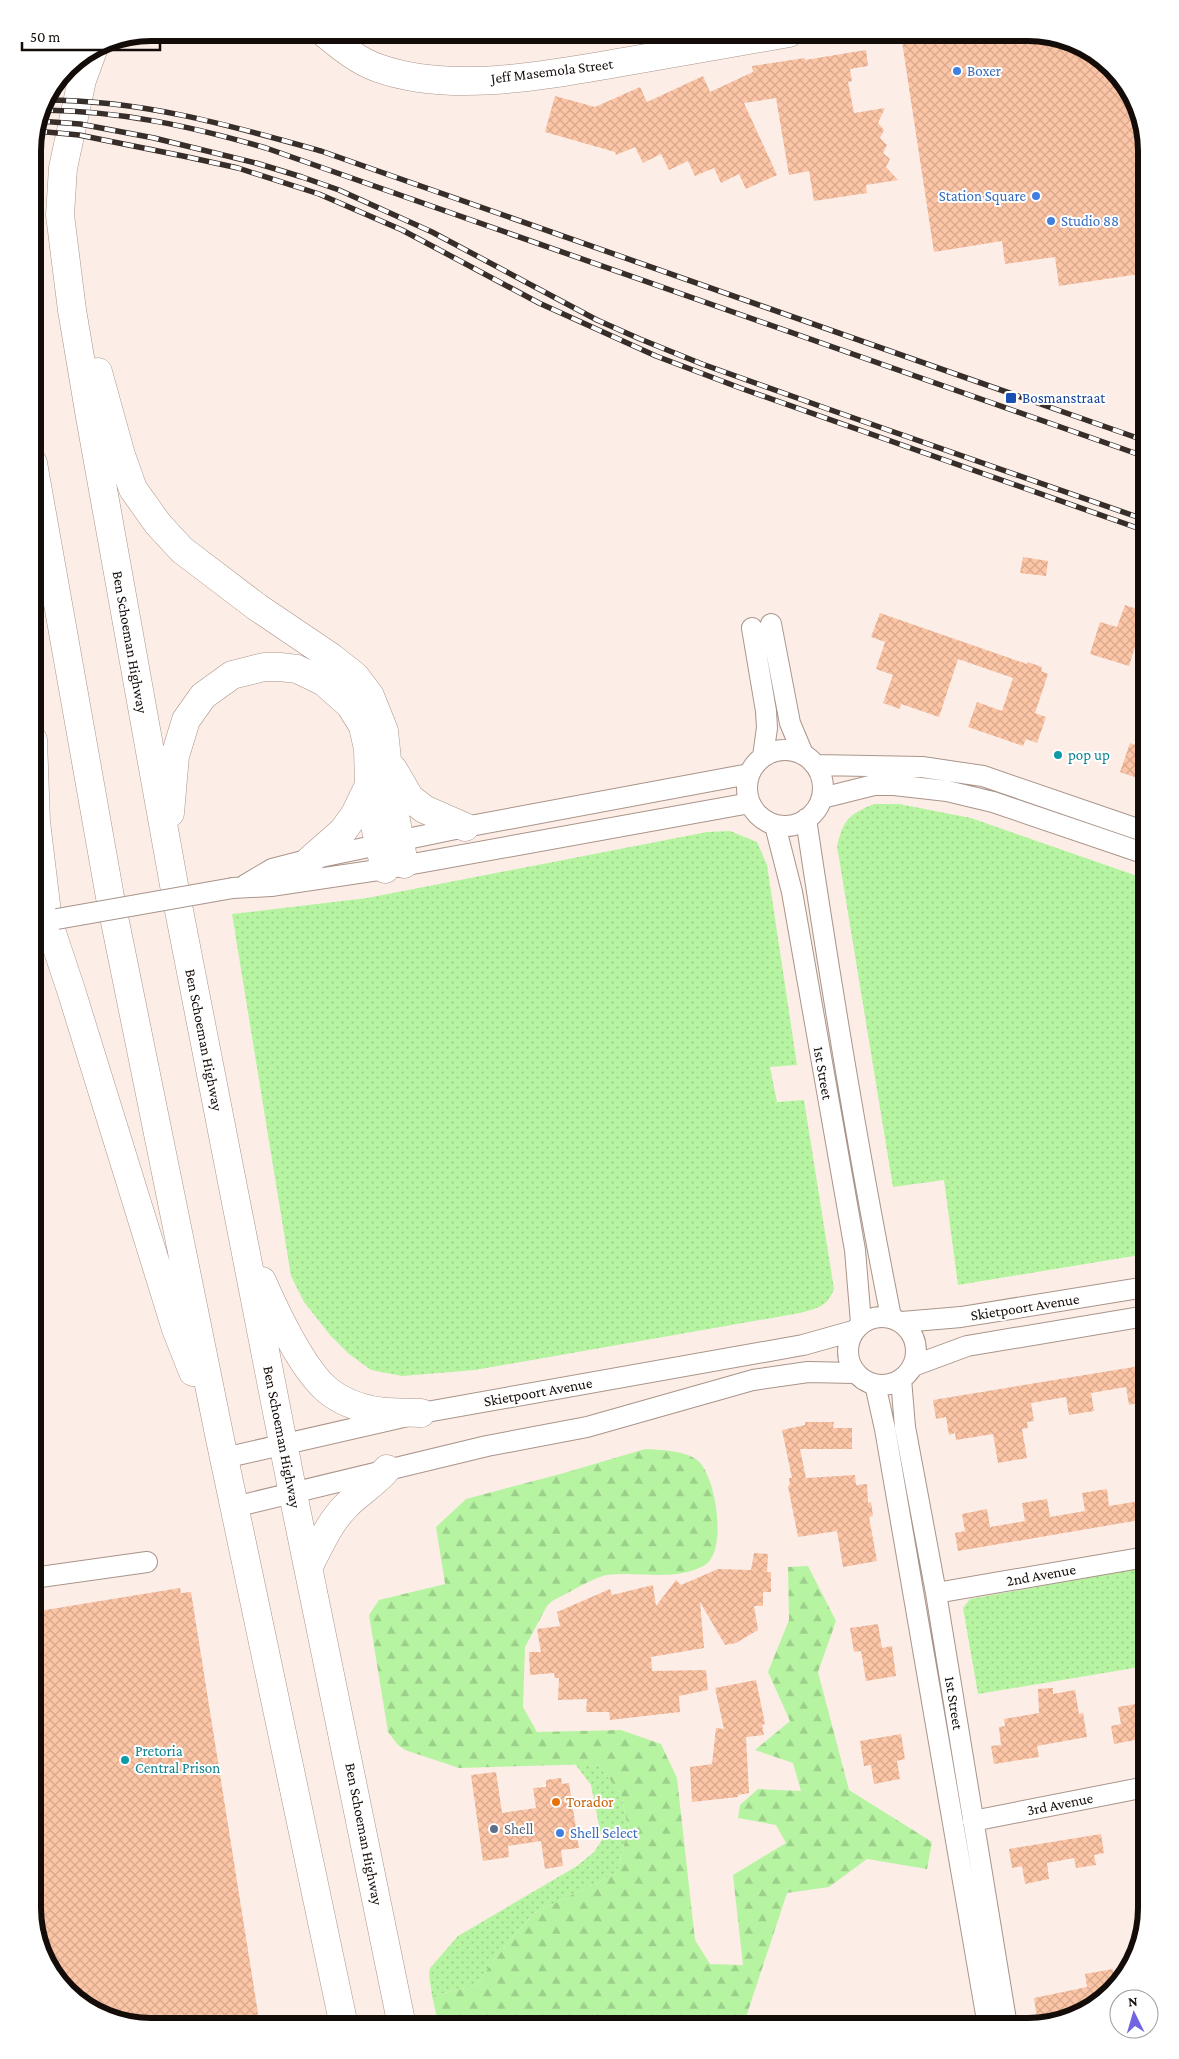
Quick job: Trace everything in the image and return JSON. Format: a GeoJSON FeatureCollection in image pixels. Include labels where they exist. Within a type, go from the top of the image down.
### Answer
{"type":"FeatureCollection","features":[{"type":"Feature","properties":{"kind":"main road","name":"Jeff Masemola Street"},"geometry":{"type":"LineString","coordinates":[[334,41],[342,48],[376,68],[415,78],[454,82],[554,74],[650,45],[696,41]]}},
{"type":"Feature","properties":{"kind":"main road","name":"Ben Schoeman Highway"},"geometry":{"type":"LineString","coordinates":[[89,61],[82,80],[63,168],[60,215],[72,310],[174,884],[285,1445],[293,1494],[400,2018]]}},
{"type":"Feature","properties":{"kind":"main road"},"geometry":{"type":"LineString","coordinates":[[60,215],[100,382],[120,455],[133,489],[158,524],[182,550],[257,607],[331,657],[355,676],[370,696],[384,731],[388,759],[392,855]]}},
{"type":"Feature","properties":{"kind":"main road"},"geometry":{"type":"LineString","coordinates":[[41,508],[110,896],[234,1507],[342,2018]]}},
{"type":"Feature","properties":{"kind":"main road"},"geometry":{"type":"LineString","coordinates":[[174,884],[169,820],[175,756],[186,720],[203,696],[232,675],[264,667],[280,666],[297,669],[324,682],[350,705],[363,726],[368,749],[368,785],[371,808],[392,855]]}},
{"type":"Feature","properties":{"kind":"main road"},"geometry":{"type":"LineString","coordinates":[[388,759],[410,798],[424,810],[465,827]]}},
{"type":"Feature","properties":{"kind":"main road"},"geometry":{"type":"LineString","coordinates":[[311,859],[343,831],[355,814],[368,785]]}},
{"type":"Feature","properties":{"kind":"main road"},"geometry":{"type":"LineString","coordinates":[[41,872],[46,921],[71,990],[176,1329],[222,1448]]}},
{"type":"Feature","properties":{"kind":"main road"},"geometry":{"type":"LineString","coordinates":[[242,1234],[271,1303],[298,1352],[320,1384],[345,1401],[362,1408],[380,1412],[421,1413]]}},
{"type":"Feature","properties":{"kind":"main road"},"geometry":{"type":"LineString","coordinates":[[309,1566],[338,1515],[361,1491],[378,1480],[387,1469]]}},
{"type":"Feature","properties":{"kind":"street"},"geometry":{"type":"LineString","coordinates":[[763,756],[767,728],[762,626],[790,723],[809,760],[822,781],[822,798],[816,810],[806,820],[786,826],[775,825],[764,820],[756,813],[750,803],[746,789],[748,774],[763,756],[774,751],[786,749],[809,760],[922,766],[982,776],[1138,829]]}},
{"type":"Feature","properties":{"kind":"street"},"geometry":{"type":"LineString","coordinates":[[46,921],[237,887],[263,887],[392,855],[465,827],[748,774]]}},
{"type":"Feature","properties":{"kind":"street"},"geometry":{"type":"LineString","coordinates":[[822,798],[874,785],[894,785],[947,791],[993,802],[1138,851]]}},
{"type":"Feature","properties":{"kind":"street"},"geometry":{"type":"LineString","coordinates":[[237,887],[272,869],[311,859],[392,855],[750,803]]}},
{"type":"Feature","properties":{"kind":"street","name":"1st Street"},"geometry":{"type":"LineString","coordinates":[[806,820],[849,1085],[897,1320]]}},
{"type":"Feature","properties":{"kind":"street","name":"1st Street"},"geometry":{"type":"LineString","coordinates":[[775,825],[792,892],[855,1250],[857,1327]]}},
{"type":"Feature","properties":{"kind":"street","name":"Skietpoort Avenue"},"geometry":{"type":"LineString","coordinates":[[897,1320],[961,1317],[1138,1288]]}},
{"type":"Feature","properties":{"kind":"street"},"geometry":{"type":"LineString","coordinates":[[881,1316],[897,1320],[910,1329],[917,1347],[916,1357],[907,1373],[884,1385],[864,1380],[856,1373],[850,1363],[847,1352],[849,1341],[857,1327],[881,1316]]}},
{"type":"Feature","properties":{"kind":"street","name":"Skietpoort Avenue"},"geometry":{"type":"LineString","coordinates":[[907,1373],[967,1346],[1138,1317]]}},
{"type":"Feature","properties":{"kind":"street","name":"Skietpoort Avenue"},"geometry":{"type":"LineString","coordinates":[[222,1448],[285,1445],[421,1413],[803,1345],[857,1327]]}},
{"type":"Feature","properties":{"kind":"street"},"geometry":{"type":"LineString","coordinates":[[234,1507],[293,1494],[387,1469],[586,1426],[753,1380],[808,1372],[856,1373]]}},
{"type":"Feature","properties":{"kind":"street","name":"1st Street"},"geometry":{"type":"LineString","coordinates":[[907,1373],[905,1427],[936,1593],[1006,2018]]}},
{"type":"Feature","properties":{"kind":"street","name":"1st Street"},"geometry":{"type":"LineString","coordinates":[[875,1384],[885,1429],[987,2018]]}},
{"type":"Feature","properties":{"kind":"street","name":"2nd Avenue"},"geometry":{"type":"LineString","coordinates":[[936,1593],[1138,1557]]}},
{"type":"Feature","properties":{"kind":"street"},"geometry":{"type":"LineString","coordinates":[[41,1577],[147,1562]]}},
{"type":"Feature","properties":{"kind":"street","name":"3rd Avenue"},"geometry":{"type":"LineString","coordinates":[[973,1821],[1138,1789]]}},
{"type":"Feature","properties":{"kind":"green space"},"geometry":{"type":"Polygon","coordinates":[[[874,804],[899,804],[971,818],[1138,876],[1138,1255],[958,1285],[944,1180],[893,1187],[837,846],[848,819],[858,811],[874,804]]]}},
{"type":"Feature","properties":{"kind":"green space"},"geometry":{"type":"Polygon","coordinates":[[[730,831],[757,842],[767,865],[797,1065],[770,1067],[777,1102],[804,1100],[834,1289],[828,1300],[817,1308],[800,1313],[475,1370],[402,1376],[371,1370],[349,1354],[330,1335],[304,1302],[291,1276],[232,914],[367,898],[707,832],[730,831]]]}},
{"type":"Feature","properties":{"kind":"green space"},"geometry":{"type":"Polygon","coordinates":[[[645,1449],[686,1454],[697,1460],[704,1468],[710,1480],[717,1512],[718,1529],[712,1557],[705,1565],[682,1573],[670,1575],[619,1574],[601,1576],[552,1601],[547,1606],[525,1647],[523,1707],[537,1732],[621,1730],[661,1744],[677,1778],[695,1940],[710,1964],[743,1965],[733,1875],[786,1843],[776,1825],[738,1818],[740,1805],[758,1789],[801,1791],[793,1763],[755,1750],[790,1721],[768,1672],[789,1620],[788,1567],[808,1566],[836,1621],[818,1672],[849,1790],[932,1842],[927,1869],[867,1859],[829,1887],[787,1893],[746,2018],[437,2018],[432,1996],[477,1985],[493,1961],[534,1913],[617,1873],[628,1828],[621,1794],[598,1764],[459,1768],[405,1750],[398,1745],[388,1732],[369,1615],[379,1600],[445,1584],[436,1527],[466,1499],[645,1449]]]}},
{"type":"Feature","properties":{"kind":"green space"},"geometry":{"type":"Polygon","coordinates":[[[1138,1568],[1138,1667],[978,1694],[963,1608],[970,1599],[1138,1568]]]}},
{"type":"Feature","properties":{"kind":"green space"},"geometry":{"type":"Polygon","coordinates":[[[575,1764],[598,1764],[621,1794],[628,1828],[617,1873],[534,1913],[493,1961],[477,1985],[432,1996],[430,1968],[458,1936],[577,1866],[594,1852],[602,1840],[591,1785],[575,1764]]]}},
{"type":"Feature","properties":{"kind":"building","name":"Station Square"},"geometry":{"type":"Polygon","coordinates":[[[1035,41],[1063,47],[1077,53],[1100,68],[1111,79],[1126,102],[1137,137],[1138,274],[1059,286],[1055,257],[1005,264],[1002,241],[934,252],[902,42],[1035,41]]]}},
{"type":"Feature","properties":{"kind":"building"},"geometry":{"type":"Polygon","coordinates":[[[866,50],[868,66],[850,69],[852,81],[848,82],[854,113],[885,108],[878,123],[884,130],[880,138],[887,145],[883,153],[890,159],[886,167],[898,180],[866,185],[867,193],[814,201],[809,171],[789,175],[776,98],[744,103],[777,175],[746,189],[739,174],[721,183],[714,168],[695,176],[688,161],[669,170],[661,154],[643,163],[635,147],[616,155],[615,152],[545,132],[555,96],[595,107],[640,87],[647,102],[703,76],[710,92],[753,72],[752,66],[866,50]]]}},
{"type":"Feature","properties":{"kind":"building"},"geometry":{"type":"Polygon","coordinates":[[[1023,557],[1048,561],[1046,576],[1020,573],[1023,557]]]}},
{"type":"Feature","properties":{"kind":"building"},"geometry":{"type":"Polygon","coordinates":[[[1125,605],[1138,609],[1138,637],[1129,666],[1090,654],[1100,622],[1117,627],[1125,605]]]}},
{"type":"Feature","properties":{"kind":"building"},"geometry":{"type":"Polygon","coordinates":[[[880,613],[1027,664],[1028,662],[1042,667],[1041,671],[1048,674],[1035,713],[1046,717],[1037,743],[1026,739],[1023,746],[968,727],[977,702],[1002,711],[1013,678],[958,659],[939,717],[901,704],[900,709],[883,703],[893,675],[876,669],[885,642],[871,637],[880,613]]]}},
{"type":"Feature","properties":{"kind":"building"},"geometry":{"type":"Polygon","coordinates":[[[1130,743],[1138,746],[1138,778],[1120,772],[1130,743]]]}},
{"type":"Feature","properties":{"kind":"building"},"geometry":{"type":"Polygon","coordinates":[[[1138,1366],[1138,1403],[1129,1405],[1126,1387],[1091,1393],[1094,1411],[1069,1415],[1066,1397],[1031,1403],[1034,1421],[1027,1422],[1028,1428],[1022,1429],[1027,1458],[998,1463],[993,1434],[956,1440],[955,1433],[949,1435],[946,1417],[936,1419],[933,1400],[1138,1366]]]}},
{"type":"Feature","properties":{"kind":"building"},"geometry":{"type":"Polygon","coordinates":[[[805,1422],[834,1422],[833,1428],[852,1428],[852,1449],[800,1449],[806,1478],[855,1475],[856,1485],[867,1484],[868,1503],[871,1502],[873,1516],[869,1517],[877,1561],[843,1567],[837,1531],[798,1537],[788,1486],[790,1485],[789,1478],[792,1478],[782,1430],[805,1425],[805,1422]]]}},
{"type":"Feature","properties":{"kind":"building"},"geometry":{"type":"Polygon","coordinates":[[[1107,1489],[1109,1506],[1138,1501],[1138,1520],[958,1551],[955,1533],[965,1531],[962,1514],[987,1509],[990,1527],[1025,1521],[1022,1503],[1047,1499],[1050,1517],[1085,1511],[1082,1493],[1107,1489]]]}},
{"type":"Feature","properties":{"kind":"building"},"geometry":{"type":"Polygon","coordinates":[[[754,1553],[768,1554],[767,1572],[771,1572],[771,1592],[763,1592],[763,1606],[754,1606],[758,1630],[736,1643],[725,1645],[700,1602],[704,1648],[651,1657],[652,1671],[706,1670],[708,1690],[679,1696],[680,1712],[610,1720],[609,1712],[586,1712],[587,1699],[558,1700],[559,1678],[555,1678],[554,1673],[530,1675],[529,1652],[541,1652],[537,1629],[560,1626],[557,1612],[610,1589],[612,1595],[653,1585],[656,1606],[676,1580],[681,1585],[718,1569],[751,1570],[754,1553]]]}},
{"type":"Feature","properties":{"kind":"building","name":"Pretoria Central Prison"},"geometry":{"type":"Polygon","coordinates":[[[180,1588],[181,1593],[191,1592],[259,2018],[144,2018],[116,2012],[102,2006],[79,1991],[68,1980],[53,1957],[43,1929],[41,1915],[41,1611],[180,1588]]]}},
{"type":"Feature","properties":{"kind":"building"},"geometry":{"type":"Polygon","coordinates":[[[878,1624],[882,1648],[892,1646],[896,1676],[866,1681],[861,1651],[854,1652],[850,1628],[878,1624]]]}},
{"type":"Feature","properties":{"kind":"building"},"geometry":{"type":"Polygon","coordinates":[[[756,1680],[765,1724],[762,1725],[764,1735],[746,1737],[749,1793],[738,1795],[738,1797],[692,1802],[690,1767],[712,1764],[716,1728],[724,1729],[715,1688],[756,1680]]]}},
{"type":"Feature","properties":{"kind":"building"},"geometry":{"type":"Polygon","coordinates":[[[1053,1688],[1053,1694],[1075,1690],[1079,1714],[1083,1713],[1087,1737],[1037,1746],[1039,1757],[994,1764],[991,1746],[1001,1745],[999,1727],[1005,1726],[1004,1719],[1039,1713],[1038,1689],[1053,1688]]]}},
{"type":"Feature","properties":{"kind":"building"},"geometry":{"type":"Polygon","coordinates":[[[1138,1704],[1138,1740],[1114,1744],[1111,1726],[1121,1724],[1118,1707],[1138,1704]]]}},
{"type":"Feature","properties":{"kind":"building"},"geometry":{"type":"Polygon","coordinates":[[[901,1734],[905,1759],[897,1761],[900,1779],[874,1784],[871,1765],[864,1766],[860,1741],[901,1734]]]}},
{"type":"Feature","properties":{"kind":"building"},"geometry":{"type":"Polygon","coordinates":[[[496,1772],[502,1813],[536,1808],[533,1788],[546,1787],[546,1780],[561,1778],[562,1784],[569,1783],[579,1848],[561,1850],[563,1866],[545,1869],[541,1841],[508,1846],[509,1857],[483,1861],[471,1775],[496,1772]]]}},
{"type":"Feature","properties":{"kind":"building"},"geometry":{"type":"Polygon","coordinates":[[[1101,1834],[1104,1853],[1094,1855],[1096,1865],[1076,1868],[1074,1858],[1047,1863],[1049,1879],[1025,1884],[1022,1866],[1012,1868],[1009,1849],[1101,1834]]]}},
{"type":"Feature","properties":{"kind":"building"},"geometry":{"type":"Polygon","coordinates":[[[1113,1969],[1114,1976],[1111,1980],[1089,1999],[1056,2014],[1037,2017],[1034,1998],[1087,1987],[1085,1974],[1113,1969]]]}},
{"type":"Feature","properties":{"kind":"railway"},"geometry":{"type":"LineString","coordinates":[[54,100],[116,104],[150,109],[219,123],[321,151],[1138,438]]}},
{"type":"Feature","properties":{"kind":"railway"},"geometry":{"type":"LineString","coordinates":[[50,110],[100,113],[155,121],[266,148],[1138,454]]}},
{"type":"Feature","properties":{"kind":"railway"},"geometry":{"type":"LineString","coordinates":[[46,121],[80,124],[154,138],[256,163],[339,190],[432,232],[597,320],[640,339],[702,364],[1138,517]]}},
{"type":"Feature","properties":{"kind":"railway"},"geometry":{"type":"LineString","coordinates":[[43,132],[79,135],[238,168],[319,194],[402,230],[539,303],[656,356],[743,389],[1138,528]]}},
{"type":"Feature","properties":{"kind":"place","name":"Boxer"},"geometry":{"type":"Point","coordinates":[957,71]}},
{"type":"Feature","properties":{"kind":"place","name":"Station Square"},"geometry":{"type":"Point","coordinates":[1036,196]}},
{"type":"Feature","properties":{"kind":"place","name":"Studio 88"},"geometry":{"type":"Point","coordinates":[1051,221]}},
{"type":"Feature","properties":{"kind":"place","name":"Bosmanstraat"},"geometry":{"type":"Point","coordinates":[1011,398]}},
{"type":"Feature","properties":{"kind":"place","name":"pop up"},"geometry":{"type":"Point","coordinates":[1058,755]}},
{"type":"Feature","properties":{"kind":"place","name":"Pretoria Central Prison"},"geometry":{"type":"Point","coordinates":[125,1760]}},
{"type":"Feature","properties":{"kind":"place","name":"Torador"},"geometry":{"type":"Point","coordinates":[556,1802]}},
{"type":"Feature","properties":{"kind":"place","name":"Shell"},"geometry":{"type":"Point","coordinates":[494,1829]}},
{"type":"Feature","properties":{"kind":"place","name":"Shell Select"},"geometry":{"type":"Point","coordinates":[560,1833]}}]}
